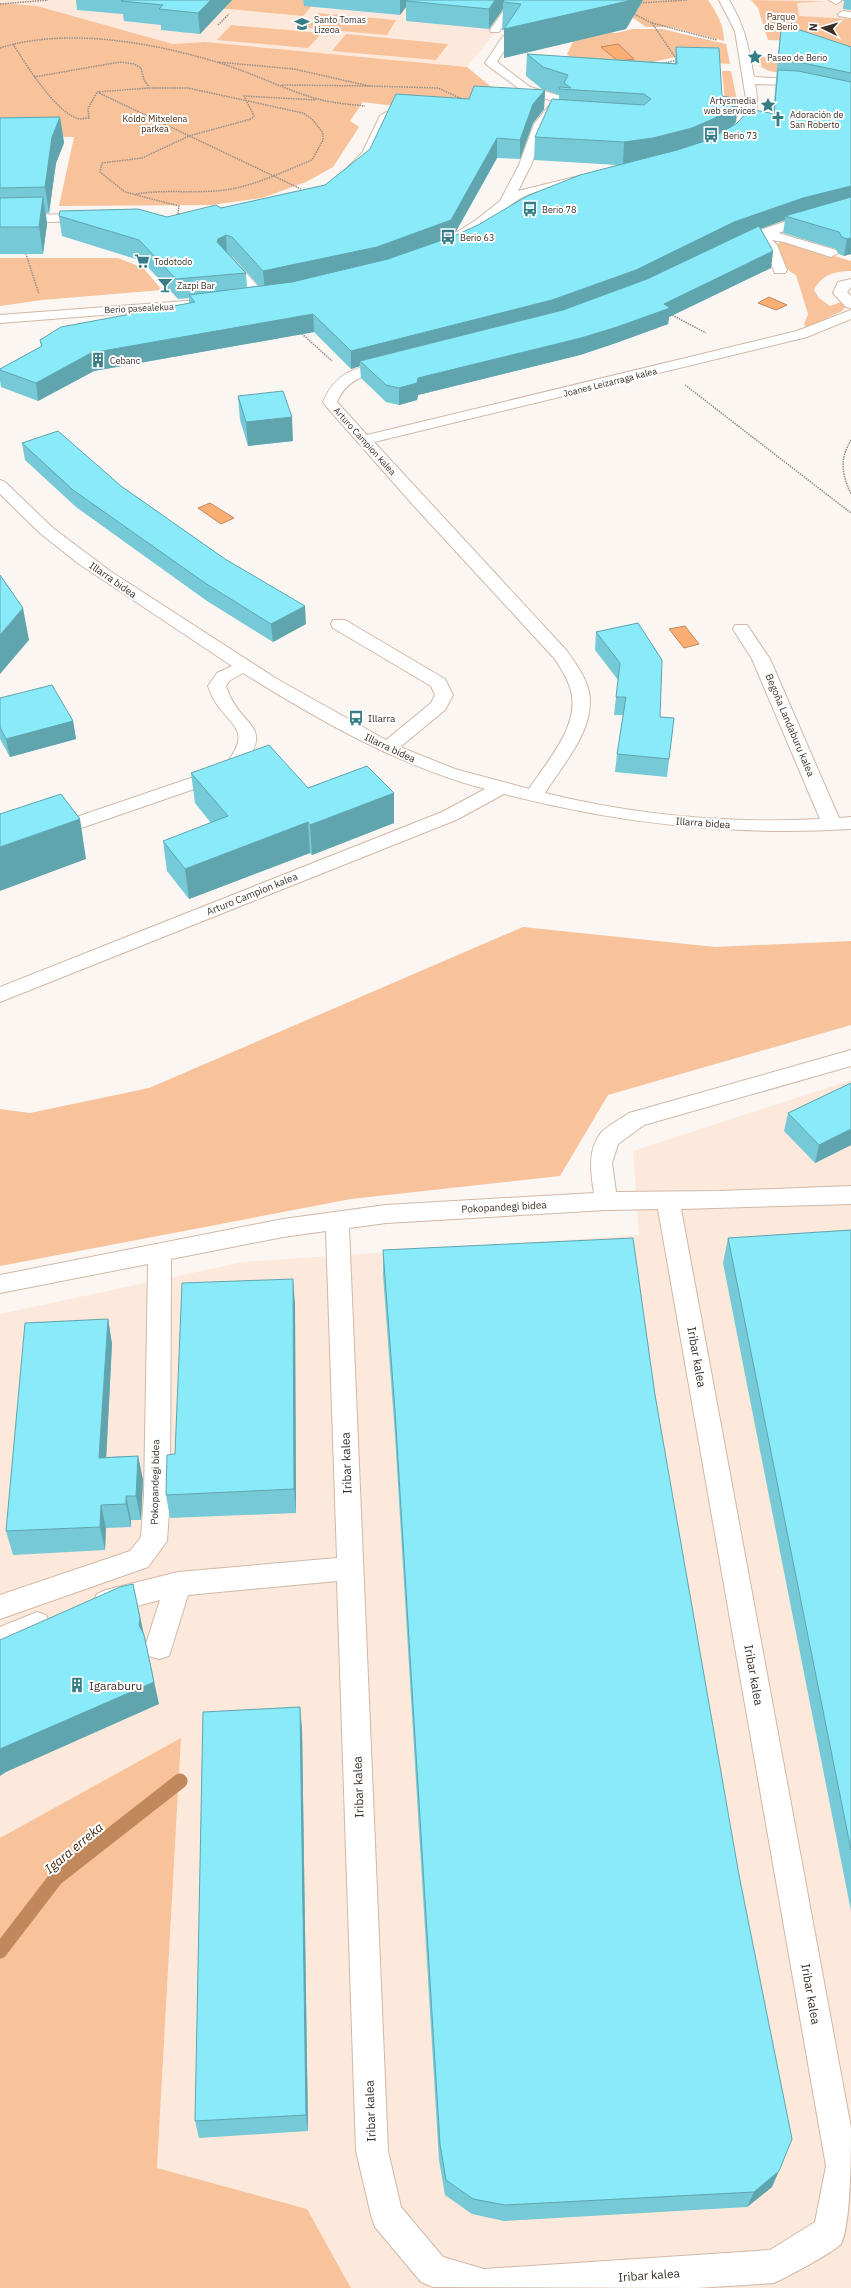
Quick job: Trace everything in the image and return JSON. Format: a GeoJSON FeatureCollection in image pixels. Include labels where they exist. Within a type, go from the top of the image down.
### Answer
{"type":"FeatureCollection","features":[{"type":"Feature","properties":{"kind":"street"},"geometry":{"type":"LineString","coordinates":[[495,30],[516,0]]}},
{"type":"Feature","properties":{"kind":"street"},"geometry":{"type":"LineString","coordinates":[[724,0],[735,19],[753,104],[747,120],[739,130],[726,140]]}},
{"type":"Feature","properties":{"kind":"street"},"geometry":{"type":"LineString","coordinates":[[506,202],[525,165],[545,116],[560,100],[526,89],[491,63],[507,38]]}},
{"type":"Feature","properties":{"kind":"street"},"geometry":{"type":"LineString","coordinates":[[748,80],[796,82],[851,94]]}},
{"type":"Feature","properties":{"kind":"street"},"geometry":{"type":"LineString","coordinates":[[343,179],[367,155],[390,110]]}},
{"type":"Feature","properties":{"kind":"street"},"geometry":{"type":"LineString","coordinates":[[545,116],[560,117]]}},
{"type":"Feature","properties":{"kind":"street"},"geometry":{"type":"LineString","coordinates":[[525,165],[542,193]]}},
{"type":"Feature","properties":{"kind":"street"},"geometry":{"type":"LineString","coordinates":[[542,193],[471,239],[444,249],[450,243],[481,223],[506,202],[526,192],[542,193],[596,179]]}},
{"type":"Feature","properties":{"kind":"street"},"geometry":{"type":"LineString","coordinates":[[724,249],[759,235],[851,207]]}},
{"type":"Feature","properties":{"kind":"street"},"geometry":{"type":"LineString","coordinates":[[0,219],[105,218]]}},
{"type":"Feature","properties":{"kind":"street"},"geometry":{"type":"LineString","coordinates":[[759,235],[786,238],[830,253]]}},
{"type":"Feature","properties":{"kind":"street"},"geometry":{"type":"LineString","coordinates":[[759,235],[770,245],[780,270]]}},
{"type":"Feature","properties":{"kind":"street"},"geometry":{"type":"LineString","coordinates":[[227,261],[261,298]]}},
{"type":"Feature","properties":{"kind":"street"},"geometry":{"type":"LineString","coordinates":[[851,283],[843,286],[840,293],[851,304]]}},
{"type":"Feature","properties":{"kind":"street"},"geometry":{"type":"LineString","coordinates":[[246,300],[277,295]]}},
{"type":"Feature","properties":{"kind":"street","name":"Berio pasealekua"},"geometry":{"type":"LineString","coordinates":[[0,318],[216,303]]}},
{"type":"Feature","properties":{"kind":"street","name":"Joanes Leizarraga kalea"},"geometry":{"type":"LineString","coordinates":[[365,440],[802,334],[851,314]]}},
{"type":"Feature","properties":{"kind":"street","name":"Berio pasealekua"},"geometry":{"type":"LineString","coordinates":[[0,327],[42,315]]}},
{"type":"Feature","properties":{"kind":"street"},"geometry":{"type":"LineString","coordinates":[[349,375],[403,361]]}},
{"type":"Feature","properties":{"kind":"street","name":"Arturo Campion kalea"},"geometry":{"type":"LineString","coordinates":[[349,375],[338,384],[330,402],[560,655],[572,672],[580,691],[581,709],[576,730],[534,797]]}},
{"type":"Feature","properties":{"kind":"street","name":"Illarra bidea"},"geometry":{"type":"LineString","coordinates":[[0,485],[48,532],[132,595],[312,708],[388,748],[457,776],[534,797],[592,810],[663,820],[716,825],[851,823]]}},
{"type":"Feature","properties":{"kind":"street"},"geometry":{"type":"LineString","coordinates":[[339,624],[439,682],[444,695],[439,706],[388,748]]}},
{"type":"Feature","properties":{"kind":"street","name":"Begoña Landaburu kalea"},"geometry":{"type":"LineString","coordinates":[[741,629],[761,659],[832,824]]}},
{"type":"Feature","properties":{"kind":"street"},"geometry":{"type":"LineString","coordinates":[[0,850],[229,771],[240,761],[248,748],[249,737],[246,726],[218,695],[217,686],[223,677],[244,666]]}},
{"type":"Feature","properties":{"kind":"street","name":"Arturo Campion kalea"},"geometry":{"type":"LineString","coordinates":[[0,995],[448,816],[502,788]]}},
{"type":"Feature","properties":{"kind":"street"},"geometry":{"type":"LineString","coordinates":[[606,1201],[601,1163],[609,1140],[636,1119],[851,1058]]}},
{"type":"Feature","properties":{"kind":"street","name":"Pokopandegi bidea"},"geometry":{"type":"LineString","coordinates":[[0,1284],[283,1228],[386,1214],[606,1201],[668,1201],[851,1195]]}},
{"type":"Feature","properties":{"kind":"street","name":"Iribar kalea"},"geometry":{"type":"LineString","coordinates":[[337,1221],[372,2151],[387,2215],[433,2270],[484,2286],[774,2266],[829,2232],[842,2166],[668,1201]]}},
{"type":"Feature","properties":{"kind":"street","name":"Pokopandegi bidea"},"geometry":{"type":"LineString","coordinates":[[0,1607],[139,1559],[154,1541],[157,1496],[160,1253]]}},
{"type":"Feature","properties":{"kind":"street"},"geometry":{"type":"LineString","coordinates":[[0,1640],[70,1611],[178,1584],[350,1568]]}},
{"type":"Feature","properties":{"kind":"street"},"geometry":{"type":"LineString","coordinates":[[159,1647],[178,1584]]}},
{"type":"Feature","properties":{"kind":"path"},"geometry":{"type":"LineString","coordinates":[[0,4],[48,0]]}},
{"type":"Feature","properties":{"kind":"path"},"geometry":{"type":"LineString","coordinates":[[636,3],[688,0]]}},
{"type":"Feature","properties":{"kind":"path"},"geometry":{"type":"LineString","coordinates":[[631,12],[652,23],[742,47]]}},
{"type":"Feature","properties":{"kind":"path"},"geometry":{"type":"LineString","coordinates":[[218,25],[229,14]]}},
{"type":"Feature","properties":{"kind":"path"},"geometry":{"type":"LineString","coordinates":[[652,23],[677,60],[655,65]]}},
{"type":"Feature","properties":{"kind":"path"},"geometry":{"type":"LineString","coordinates":[[0,48],[13,44],[54,39],[102,41],[161,50],[214,62],[324,100]]}},
{"type":"Feature","properties":{"kind":"path"},"geometry":{"type":"LineString","coordinates":[[13,44],[34,77],[58,104],[79,120],[89,118],[88,109],[97,92]]}},
{"type":"Feature","properties":{"kind":"path"},"geometry":{"type":"LineString","coordinates":[[34,77],[120,62],[134,63],[141,66],[145,73],[144,80],[149,88]]}},
{"type":"Feature","properties":{"kind":"path"},"geometry":{"type":"LineString","coordinates":[[214,62],[239,62],[310,73],[369,86]]}},
{"type":"Feature","properties":{"kind":"path"},"geometry":{"type":"LineString","coordinates":[[278,85],[438,88],[464,100]]}},
{"type":"Feature","properties":{"kind":"path"},"geometry":{"type":"LineString","coordinates":[[97,92],[149,88],[188,88],[245,102],[303,113],[312,119],[323,133],[323,140],[312,160],[272,177],[225,190],[136,194]]}},
{"type":"Feature","properties":{"kind":"path"},"geometry":{"type":"LineString","coordinates":[[97,92],[272,177],[301,189]]}},
{"type":"Feature","properties":{"kind":"path"},"geometry":{"type":"LineString","coordinates":[[178,214],[179,206],[125,192],[100,172],[102,163],[142,158],[189,136],[251,120],[254,116],[253,110],[245,102],[244,96],[324,100],[390,110]]}},
{"type":"Feature","properties":{"kind":"path"},"geometry":{"type":"LineString","coordinates":[[26,246],[24,253],[40,294]]}},
{"type":"Feature","properties":{"kind":"path"},"geometry":{"type":"LineString","coordinates":[[261,298],[349,375]]}},
{"type":"Feature","properties":{"kind":"path"},"geometry":{"type":"LineString","coordinates":[[664,311],[697,327]]}},
{"type":"Feature","properties":{"kind":"path"},"geometry":{"type":"LineString","coordinates":[[684,385],[851,513]]}},
{"type":"Feature","properties":{"kind":"path"},"geometry":{"type":"LineString","coordinates":[[851,440],[843,452],[841,470],[851,494]]}},
{"type":"Feature","properties":{"kind":"shaded area","name":"Santo Tomas Lizeoa"},"geometry":{"type":"Polygon","coordinates":[[[0,0],[522,0],[467,67],[205,42],[173,44],[37,6],[0,3],[0,0]]]}},
{"type":"Feature","properties":{"kind":"shaded area"},"geometry":{"type":"Polygon","coordinates":[[[826,0],[851,0],[851,19],[799,17],[797,3],[827,1],[826,0]]]}},
{"type":"Feature","properties":{"kind":"shaded area"},"geometry":{"type":"Polygon","coordinates":[[[618,44],[634,59],[618,61],[601,47],[618,44]]]}},
{"type":"Feature","properties":{"kind":"shaded area"},"geometry":{"type":"Polygon","coordinates":[[[769,297],[787,305],[776,310],[758,303],[769,297]]]}},
{"type":"Feature","properties":{"kind":"shaded area"},"geometry":{"type":"Polygon","coordinates":[[[210,503],[234,518],[221,524],[198,508],[210,503]]]}},
{"type":"Feature","properties":{"kind":"shaded area"},"geometry":{"type":"Polygon","coordinates":[[[685,626],[699,644],[684,648],[669,629],[685,626]]]}},
{"type":"Feature","properties":{"kind":"shaded area"},"geometry":{"type":"Polygon","coordinates":[[[851,1080],[851,2288],[351,2288],[307,2209],[157,2168],[181,1739],[0,1838],[0,1314],[243,1262],[639,1235],[633,1151],[851,1080]]]}},
{"type":"Feature","properties":{"kind":"green space"},"geometry":{"type":"Polygon","coordinates":[[[201,0],[317,0],[303,16],[196,6],[201,0]]]}},
{"type":"Feature","properties":{"kind":"green space"},"geometry":{"type":"Polygon","coordinates":[[[631,0],[708,0],[719,19],[723,30],[724,41],[671,27],[646,27],[625,12],[631,0]]]}},
{"type":"Feature","properties":{"kind":"green space","name":"Parque de Berio"},"geometry":{"type":"Polygon","coordinates":[[[751,0],[828,1],[797,3],[799,16],[851,19],[851,57],[804,41],[768,40],[758,8],[751,0]]]}},
{"type":"Feature","properties":{"kind":"green space","name":"Koldo Mitxelena parkea"},"geometry":{"type":"Polygon","coordinates":[[[0,3],[37,6],[173,44],[205,42],[467,67],[501,95],[505,101],[402,107],[363,102],[350,121],[359,127],[333,167],[306,182],[262,198],[211,205],[59,206],[74,137],[0,136],[0,3]]]}},
{"type":"Feature","properties":{"kind":"green space"},"geometry":{"type":"Polygon","coordinates":[[[318,13],[396,20],[387,35],[306,28],[318,13]]]}},
{"type":"Feature","properties":{"kind":"green space"},"geometry":{"type":"Polygon","coordinates":[[[231,25],[322,33],[308,48],[217,40],[231,25]]]}},
{"type":"Feature","properties":{"kind":"green space"},"geometry":{"type":"Polygon","coordinates":[[[633,29],[662,29],[726,44],[730,64],[717,63],[683,55],[594,76],[567,54],[579,30],[616,33],[633,29]]]}},
{"type":"Feature","properties":{"kind":"green space"},"geometry":{"type":"Polygon","coordinates":[[[346,34],[448,44],[436,60],[332,51],[346,34]]]}},
{"type":"Feature","properties":{"kind":"green space"},"geometry":{"type":"Polygon","coordinates":[[[757,54],[817,79],[769,71],[758,65],[757,54]]]}},
{"type":"Feature","properties":{"kind":"green space"},"geometry":{"type":"Polygon","coordinates":[[[722,71],[731,71],[737,101],[725,101],[722,71]]]}},
{"type":"Feature","properties":{"kind":"green space"},"geometry":{"type":"Polygon","coordinates":[[[783,241],[851,261],[851,271],[834,273],[825,277],[820,281],[814,290],[819,298],[830,306],[841,302],[845,307],[842,311],[806,328],[804,324],[808,314],[796,275],[782,262],[775,245],[783,241]]]}},
{"type":"Feature","properties":{"kind":"green space"},"geometry":{"type":"Polygon","coordinates":[[[0,258],[118,258],[143,268],[162,290],[42,300],[0,306],[0,258]]]}},
{"type":"Feature","properties":{"kind":"green space"},"geometry":{"type":"Polygon","coordinates":[[[523,927],[715,947],[851,941],[851,1025],[608,1095],[560,1176],[351,1199],[0,1266],[0,1109],[30,1113],[149,1088],[523,927]]]}},
{"type":"Feature","properties":{"kind":"green space"},"geometry":{"type":"Polygon","coordinates":[[[181,1738],[157,2168],[307,2209],[351,2288],[0,2288],[0,1838],[181,1738]]]}},
{"type":"Feature","properties":{"kind":"building"},"geometry":{"type":"Polygon","coordinates":[[[211,0],[198,13],[159,9],[163,5],[121,1],[211,0]]]}},
{"type":"Feature","properties":{"kind":"building"},"geometry":{"type":"Polygon","coordinates":[[[495,0],[489,9],[406,1],[495,0]]]}},
{"type":"Feature","properties":{"kind":"building"},"geometry":{"type":"Polygon","coordinates":[[[504,0],[629,0],[504,29],[521,4],[503,2],[504,0]]]}},
{"type":"Feature","properties":{"kind":"building"},"geometry":{"type":"Polygon","coordinates":[[[781,30],[800,30],[851,47],[851,73],[798,62],[778,61],[781,30]]]}},
{"type":"Feature","properties":{"kind":"building"},"geometry":{"type":"Polygon","coordinates":[[[676,47],[719,48],[722,96],[739,99],[731,108],[713,119],[692,128],[653,138],[624,142],[535,137],[552,99],[644,105],[651,99],[644,94],[559,89],[560,87],[571,88],[564,83],[568,75],[543,67],[527,54],[677,64],[676,47]]]}},
{"type":"Feature","properties":{"kind":"building"},"geometry":{"type":"Polygon","coordinates":[[[778,70],[798,71],[851,82],[851,186],[803,198],[734,222],[636,270],[552,300],[351,351],[313,314],[91,353],[36,383],[0,370],[42,346],[40,340],[61,327],[195,302],[189,295],[292,282],[388,259],[454,236],[478,225],[527,196],[580,175],[677,150],[708,140],[736,124],[751,109],[774,114],[778,70]]]}},
{"type":"Feature","properties":{"kind":"building"},"geometry":{"type":"Polygon","coordinates":[[[474,86],[545,90],[533,104],[520,140],[497,138],[451,220],[377,247],[263,271],[232,237],[226,235],[218,239],[217,242],[246,273],[176,279],[139,240],[59,216],[60,211],[138,209],[167,217],[216,205],[221,208],[325,185],[370,149],[396,94],[469,99],[474,86]]]}},
{"type":"Feature","properties":{"kind":"building"},"geometry":{"type":"Polygon","coordinates":[[[60,117],[52,137],[45,187],[0,188],[0,118],[60,117]]]}},
{"type":"Feature","properties":{"kind":"building"},"geometry":{"type":"Polygon","coordinates":[[[43,197],[39,227],[0,227],[0,198],[43,197]]]}},
{"type":"Feature","properties":{"kind":"building"},"geometry":{"type":"Polygon","coordinates":[[[851,197],[851,238],[847,239],[842,237],[839,232],[785,216],[851,197]]]}},
{"type":"Feature","properties":{"kind":"building"},"geometry":{"type":"Polygon","coordinates":[[[759,226],[773,251],[664,304],[670,308],[617,327],[581,338],[418,378],[417,383],[399,388],[386,385],[360,361],[563,310],[647,279],[759,226]]]}},
{"type":"Feature","properties":{"kind":"building"},"geometry":{"type":"Polygon","coordinates":[[[283,391],[292,417],[246,422],[238,396],[283,391]]]}},
{"type":"Feature","properties":{"kind":"building"},"geometry":{"type":"Polygon","coordinates":[[[58,431],[121,486],[225,559],[305,606],[271,624],[205,583],[73,490],[22,443],[58,431]]]}},
{"type":"Feature","properties":{"kind":"building"},"geometry":{"type":"Polygon","coordinates":[[[0,575],[23,608],[0,635],[0,575]]]}},
{"type":"Feature","properties":{"kind":"building"},"geometry":{"type":"Polygon","coordinates":[[[638,623],[662,660],[660,717],[674,718],[669,759],[617,754],[626,697],[616,697],[620,663],[596,632],[638,623]]]}},
{"type":"Feature","properties":{"kind":"building"},"geometry":{"type":"Polygon","coordinates":[[[52,685],[73,721],[6,739],[0,727],[0,698],[52,685]]]}},
{"type":"Feature","properties":{"kind":"building"},"geometry":{"type":"Polygon","coordinates":[[[269,745],[308,788],[367,766],[394,793],[310,825],[308,822],[185,869],[163,841],[228,816],[191,773],[269,745]]]}},
{"type":"Feature","properties":{"kind":"building"},"geometry":{"type":"Polygon","coordinates":[[[61,794],[80,819],[0,847],[0,814],[61,794]]]}},
{"type":"Feature","properties":{"kind":"building"},"geometry":{"type":"Polygon","coordinates":[[[851,1083],[851,1129],[819,1145],[788,1113],[851,1083]]]}},
{"type":"Feature","properties":{"kind":"building"},"geometry":{"type":"Polygon","coordinates":[[[851,1230],[851,1850],[728,1238],[851,1230]]]}},
{"type":"Feature","properties":{"kind":"building"},"geometry":{"type":"Polygon","coordinates":[[[633,1238],[655,1395],[739,1875],[792,2139],[779,2171],[754,2192],[505,2205],[473,2199],[446,2180],[440,2144],[395,1411],[383,1250],[633,1238]]]}},
{"type":"Feature","properties":{"kind":"building"},"geometry":{"type":"Polygon","coordinates":[[[293,1279],[294,1489],[166,1495],[167,1455],[175,1454],[182,1283],[293,1279]]]}},
{"type":"Feature","properties":{"kind":"building"},"geometry":{"type":"Polygon","coordinates":[[[108,1319],[99,1458],[138,1456],[136,1496],[126,1496],[126,1504],[101,1505],[100,1527],[6,1531],[25,1323],[108,1319]]]}},
{"type":"Feature","properties":{"kind":"building","name":"Igaraburu"},"geometry":{"type":"Polygon","coordinates":[[[133,1584],[140,1618],[139,1625],[144,1635],[154,1682],[0,1749],[0,1640],[120,1587],[133,1584]]]}},
{"type":"Feature","properties":{"kind":"building"},"geometry":{"type":"Polygon","coordinates":[[[300,1707],[306,2115],[195,2121],[203,1712],[300,1707]]]}},
{"type":"Feature","properties":{"kind":"waterway","name":"Igara erreka"},"geometry":{"type":"LineString","coordinates":[[0,1951],[56,1878],[180,1781]]}},
{"type":"Feature","properties":{"kind":"place","name":"Santo Tomas Lizeoa"},"geometry":{"type":"Point","coordinates":[302,24]}},
{"type":"Feature","properties":{"kind":"place","name":"Paseo de Berio"},"geometry":{"type":"Point","coordinates":[755,57]}},
{"type":"Feature","properties":{"kind":"place","name":"Artysmedia web services"},"geometry":{"type":"Point","coordinates":[768,105]}},
{"type":"Feature","properties":{"kind":"place","name":"Adoración de San Roberto"},"geometry":{"type":"Point","coordinates":[778,119]}},
{"type":"Feature","properties":{"kind":"place","name":"Berio 73"},"geometry":{"type":"Point","coordinates":[711,135]}},
{"type":"Feature","properties":{"kind":"place","name":"Berio 78"},"geometry":{"type":"Point","coordinates":[530,209]}},
{"type":"Feature","properties":{"kind":"place","name":"Berio 63"},"geometry":{"type":"Point","coordinates":[448,237]}},
{"type":"Feature","properties":{"kind":"place","name":"Todotodo"},"geometry":{"type":"Point","coordinates":[142,261]}},
{"type":"Feature","properties":{"kind":"place","name":"Zazpi Bar"},"geometry":{"type":"Point","coordinates":[165,285]}},
{"type":"Feature","properties":{"kind":"place","name":"Cebanc"},"geometry":{"type":"Point","coordinates":[98,360]}},
{"type":"Feature","properties":{"kind":"place","name":"Illarra"},"geometry":{"type":"Point","coordinates":[356,718]}},
{"type":"Feature","properties":{"kind":"place","name":"Igaraburu"},"geometry":{"type":"Point","coordinates":[77,1685]}}]}
